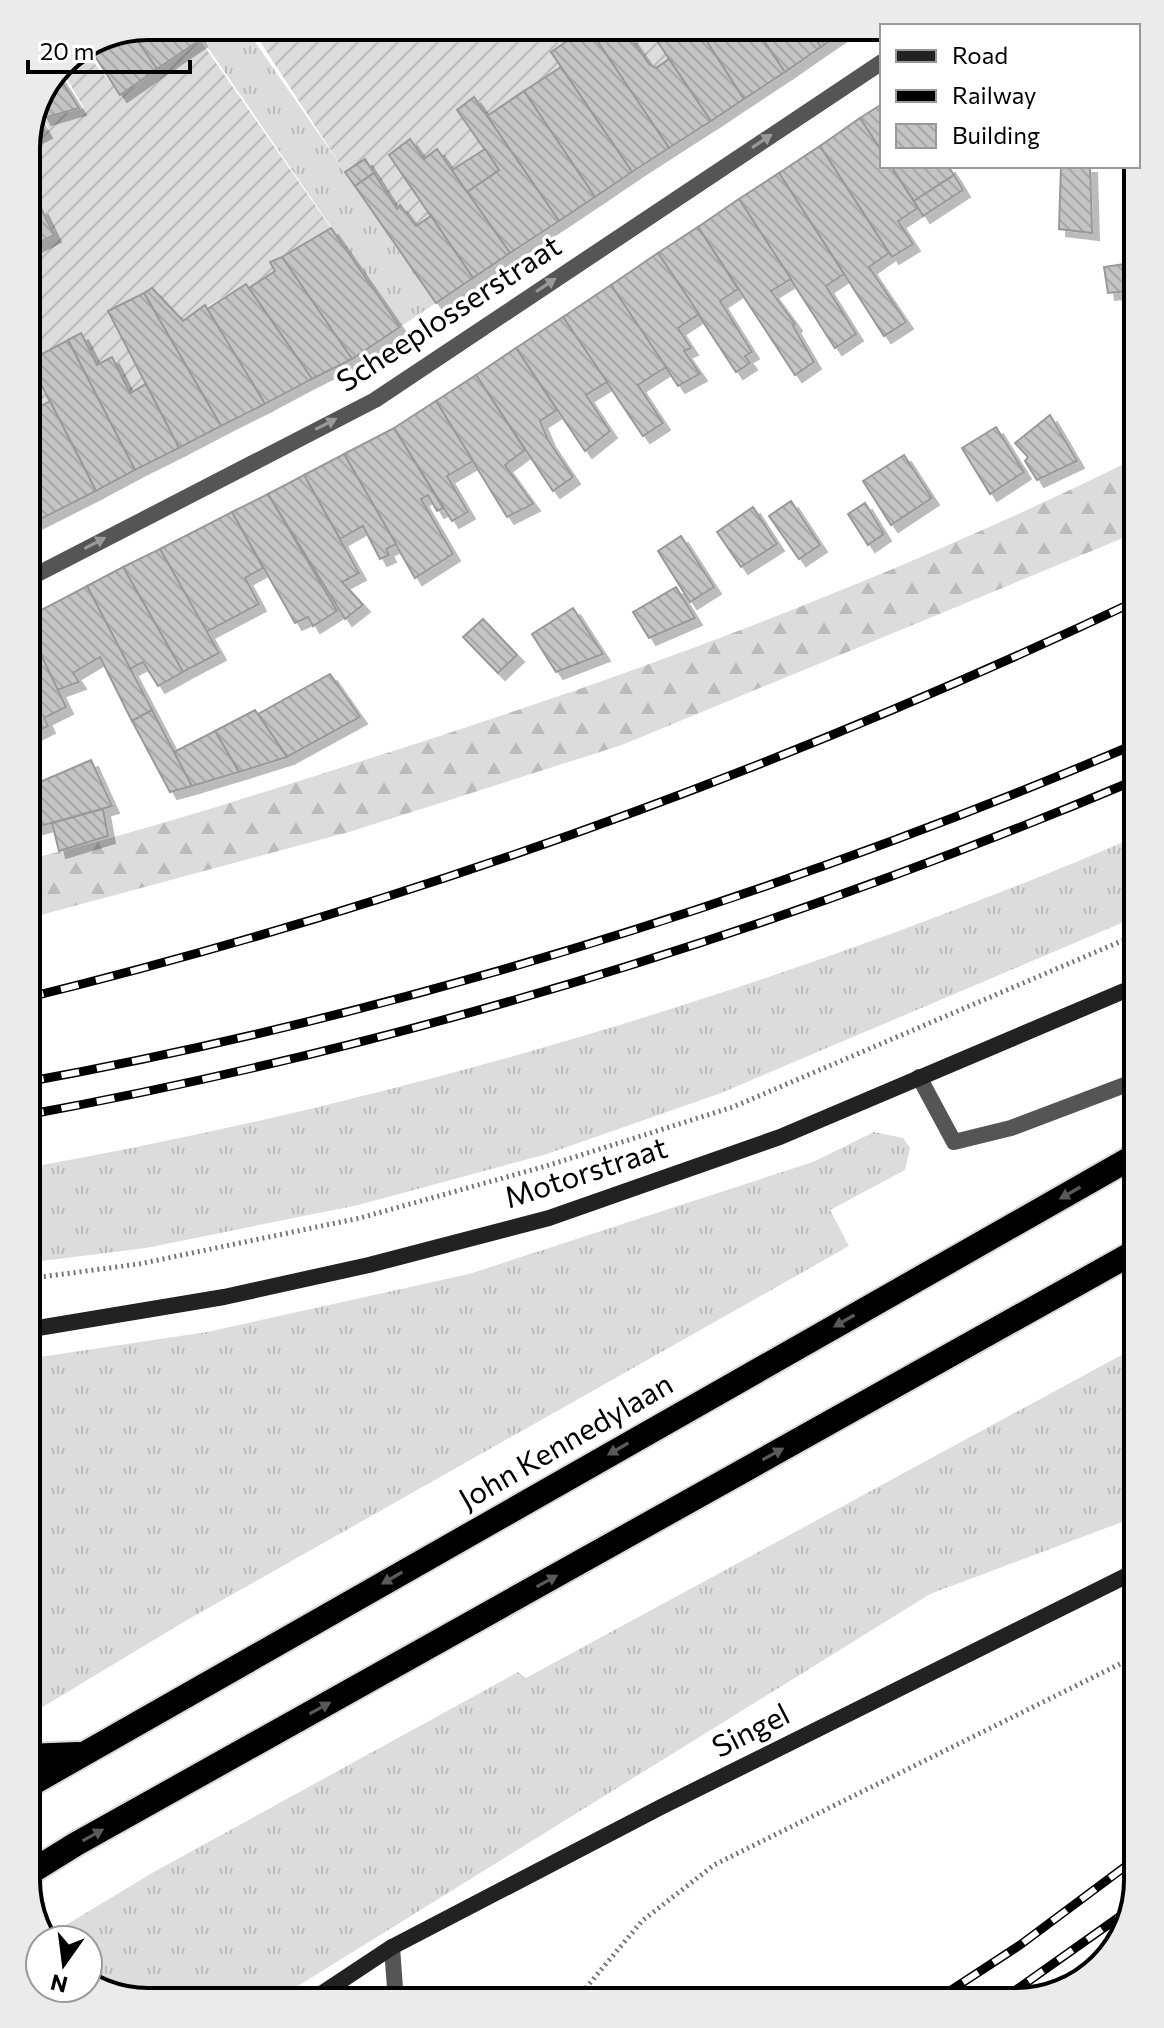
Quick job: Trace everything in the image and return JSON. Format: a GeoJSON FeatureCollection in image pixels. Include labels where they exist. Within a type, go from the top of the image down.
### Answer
{"type":"FeatureCollection","features":[{"type":"Feature","properties":{"kind":"highway","name":"John Kennedylaan"},"geometry":{"type":"LineString","coordinates":[[40,1778],[1124,1162]]}},
{"type":"Feature","properties":{"kind":"highway"},"geometry":{"type":"LineString","coordinates":[[40,1866],[1124,1258]]}},
{"type":"Feature","properties":{"kind":"highway"},"geometry":{"type":"LineString","coordinates":[[40,1755],[80,1754]]}},
{"type":"Feature","properties":{"kind":"street","name":"Scheeplosserstraat"},"geometry":{"type":"LineString","coordinates":[[40,573],[375,400],[880,63]]}},
{"type":"Feature","properties":{"kind":"street","name":"Motorstraat"},"geometry":{"type":"LineString","coordinates":[[40,1328],[224,1297],[369,1265],[549,1218],[780,1137],[1124,991]]}},
{"type":"Feature","properties":{"kind":"street"},"geometry":{"type":"LineString","coordinates":[[919,1077],[954,1142],[1011,1128],[1124,1085]]}},
{"type":"Feature","properties":{"kind":"street","name":"Singel"},"geometry":{"type":"LineString","coordinates":[[330,1988],[392,1947],[675,1800],[1124,1577]]}},
{"type":"Feature","properties":{"kind":"street"},"geometry":{"type":"LineString","coordinates":[[392,1947],[395,1988]]}},
{"type":"Feature","properties":{"kind":"path"},"geometry":{"type":"LineString","coordinates":[[40,1277],[139,1264],[360,1218],[546,1166],[733,1107],[1124,940]]}},
{"type":"Feature","properties":{"kind":"path"},"geometry":{"type":"LineString","coordinates":[[586,1988],[642,1921],[714,1865],[1124,1662]]}},
{"type":"Feature","properties":{"kind":"green space"},"geometry":{"type":"Polygon","coordinates":[[[200,40],[331,228],[271,262],[275,271],[249,288],[245,284],[183,321],[152,288],[109,311],[146,384],[130,393],[111,358],[97,365],[81,333],[50,401],[40,407],[40,141],[42,133],[49,129],[44,120],[84,108],[66,78],[90,58],[120,94],[200,40]]]}},
{"type":"Feature","properties":{"kind":"green space"},"geometry":{"type":"Polygon","coordinates":[[[203,40],[254,40],[436,303],[400,327],[203,40]]]}},
{"type":"Feature","properties":{"kind":"green space"},"geometry":{"type":"Polygon","coordinates":[[[259,40],[569,40],[551,52],[561,67],[487,116],[474,98],[457,110],[485,149],[452,170],[438,149],[424,159],[410,139],[389,155],[431,216],[416,226],[401,206],[397,209],[365,159],[345,172],[259,40]]]}},
{"type":"Feature","properties":{"kind":"green space"},"geometry":{"type":"Polygon","coordinates":[[[632,40],[656,40],[669,59],[656,68],[649,64],[632,40]]]}},
{"type":"Feature","properties":{"kind":"green space"},"geometry":{"type":"Polygon","coordinates":[[[1124,464],[1123,538],[622,745],[349,832],[40,915],[40,856],[283,786],[564,694],[855,585],[1124,464]]]}},
{"type":"Feature","properties":{"kind":"green space"},"geometry":{"type":"Polygon","coordinates":[[[1124,842],[1124,922],[721,1093],[547,1154],[358,1205],[146,1248],[40,1261],[40,1165],[311,1109],[591,1034],[730,990],[1003,891],[1124,842]]]}},
{"type":"Feature","properties":{"kind":"green space"},"geometry":{"type":"Polygon","coordinates":[[[874,1132],[903,1138],[910,1148],[905,1170],[830,1210],[849,1246],[187,1620],[40,1709],[40,1357],[207,1332],[469,1274],[813,1162],[874,1132]]]}},
{"type":"Feature","properties":{"kind":"green space"},"geometry":{"type":"Polygon","coordinates":[[[1124,1354],[1124,1521],[930,1594],[295,1988],[127,1986],[104,1978],[104,1924],[68,1924],[152,1873],[518,1672],[526,1678],[1124,1354]]]}},
{"type":"Feature","properties":{"kind":"building"},"geometry":{"type":"Polygon","coordinates":[[[200,40],[157,69],[137,41],[200,40]]]}},
{"type":"Feature","properties":{"kind":"building"},"geometry":{"type":"Polygon","coordinates":[[[569,40],[597,40],[669,148],[632,172],[551,52],[569,40]]]}},
{"type":"Feature","properties":{"kind":"building"},"geometry":{"type":"Polygon","coordinates":[[[596,40],[632,40],[649,64],[656,68],[669,59],[711,121],[669,148],[596,40]]]}},
{"type":"Feature","properties":{"kind":"building"},"geometry":{"type":"Polygon","coordinates":[[[656,40],[706,40],[744,99],[711,121],[656,40]]]}},
{"type":"Feature","properties":{"kind":"building"},"geometry":{"type":"Polygon","coordinates":[[[706,40],[763,40],[785,72],[744,99],[706,40]]]}},
{"type":"Feature","properties":{"kind":"building"},"geometry":{"type":"Polygon","coordinates":[[[763,40],[816,40],[821,47],[785,72],[763,40]]]}},
{"type":"Feature","properties":{"kind":"building"},"geometry":{"type":"Polygon","coordinates":[[[816,40],[831,40],[821,47],[816,40]]]}},
{"type":"Feature","properties":{"kind":"building"},"geometry":{"type":"Polygon","coordinates":[[[137,41],[157,69],[120,95],[94,55],[137,41]]]}},
{"type":"Feature","properties":{"kind":"building"},"geometry":{"type":"Polygon","coordinates":[[[561,67],[632,172],[595,197],[524,91],[561,67]]]}},
{"type":"Feature","properties":{"kind":"building"},"geometry":{"type":"Polygon","coordinates":[[[62,82],[79,108],[45,118],[62,82]]]}},
{"type":"Feature","properties":{"kind":"building"},"geometry":{"type":"Polygon","coordinates":[[[524,91],[595,197],[559,221],[487,116],[524,91]]]}},
{"type":"Feature","properties":{"kind":"building"},"geometry":{"type":"Polygon","coordinates":[[[474,97],[559,221],[510,253],[467,192],[499,170],[457,110],[474,97]]]}},
{"type":"Feature","properties":{"kind":"building"},"geometry":{"type":"Polygon","coordinates":[[[880,105],[880,149],[860,118],[880,105]]]}},
{"type":"Feature","properties":{"kind":"building"},"geometry":{"type":"Polygon","coordinates":[[[860,118],[880,149],[880,168],[892,168],[918,208],[898,221],[913,244],[892,257],[820,146],[860,118]]]}},
{"type":"Feature","properties":{"kind":"building"},"geometry":{"type":"Polygon","coordinates":[[[410,139],[424,159],[437,149],[510,253],[473,278],[389,155],[410,139]]]}},
{"type":"Feature","properties":{"kind":"building"},"geometry":{"type":"Polygon","coordinates":[[[820,146],[889,253],[869,267],[906,322],[884,336],[779,173],[820,146]]]}},
{"type":"Feature","properties":{"kind":"building"},"geometry":{"type":"Polygon","coordinates":[[[485,149],[499,170],[467,192],[452,170],[485,149]]]}},
{"type":"Feature","properties":{"kind":"building"},"geometry":{"type":"Polygon","coordinates":[[[365,159],[374,173],[355,186],[345,172],[365,159]]]}},
{"type":"Feature","properties":{"kind":"building"},"geometry":{"type":"Polygon","coordinates":[[[892,168],[949,168],[954,175],[914,201],[892,168]]]}},
{"type":"Feature","properties":{"kind":"building"},"geometry":{"type":"Polygon","coordinates":[[[1061,168],[1090,168],[1092,233],[1059,229],[1061,168]]]}},
{"type":"Feature","properties":{"kind":"building"},"geometry":{"type":"Polygon","coordinates":[[[374,173],[397,209],[400,205],[416,226],[431,216],[473,278],[436,303],[355,186],[374,173]]]}},
{"type":"Feature","properties":{"kind":"building"},"geometry":{"type":"Polygon","coordinates":[[[779,173],[844,274],[826,286],[856,334],[835,348],[739,199],[779,173]]]}},
{"type":"Feature","properties":{"kind":"building"},"geometry":{"type":"Polygon","coordinates":[[[954,175],[963,190],[923,216],[914,201],[954,175]]]}},
{"type":"Feature","properties":{"kind":"building"},"geometry":{"type":"Polygon","coordinates":[[[739,199],[791,279],[771,291],[795,324],[793,326],[814,362],[795,375],[698,227],[739,199]]]}},
{"type":"Feature","properties":{"kind":"building"},"geometry":{"type":"Polygon","coordinates":[[[40,209],[54,235],[40,242],[40,209]]]}},
{"type":"Feature","properties":{"kind":"building"},"geometry":{"type":"Polygon","coordinates":[[[698,227],[738,289],[720,301],[752,352],[745,356],[750,363],[736,372],[658,253],[698,227]]]}},
{"type":"Feature","properties":{"kind":"building"},"geometry":{"type":"Polygon","coordinates":[[[331,228],[400,327],[352,359],[282,257],[331,228]]]}},
{"type":"Feature","properties":{"kind":"building"},"geometry":{"type":"Polygon","coordinates":[[[658,253],[699,314],[678,328],[691,348],[684,351],[700,374],[678,386],[611,285],[658,253]]]}},
{"type":"Feature","properties":{"kind":"building"},"geometry":{"type":"Polygon","coordinates":[[[282,257],[352,359],[312,379],[249,288],[275,271],[270,262],[282,257]]]}},
{"type":"Feature","properties":{"kind":"building"},"geometry":{"type":"Polygon","coordinates":[[[1124,264],[1124,291],[1108,293],[1104,267],[1124,264]]]}},
{"type":"Feature","properties":{"kind":"building"},"geometry":{"type":"Polygon","coordinates":[[[246,284],[312,379],[265,404],[207,309],[246,284]]]}},
{"type":"Feature","properties":{"kind":"building"},"geometry":{"type":"Polygon","coordinates":[[[611,285],[666,367],[638,385],[663,423],[643,436],[563,317],[611,285]]]}},
{"type":"Feature","properties":{"kind":"building"},"geometry":{"type":"Polygon","coordinates":[[[152,288],[183,321],[205,305],[265,404],[221,426],[144,293],[152,288]]]}},
{"type":"Feature","properties":{"kind":"building"},"geometry":{"type":"Polygon","coordinates":[[[144,293],[221,426],[179,448],[108,311],[144,293]]]}},
{"type":"Feature","properties":{"kind":"building"},"geometry":{"type":"Polygon","coordinates":[[[563,317],[607,382],[586,395],[610,431],[585,451],[516,348],[563,317]]]}},
{"type":"Feature","properties":{"kind":"building"},"geometry":{"type":"Polygon","coordinates":[[[81,333],[97,365],[112,357],[130,393],[146,384],[179,448],[135,470],[68,340],[81,333]]]}},
{"type":"Feature","properties":{"kind":"building"},"geometry":{"type":"Polygon","coordinates":[[[68,340],[135,470],[96,491],[40,382],[40,355],[68,340]]]}},
{"type":"Feature","properties":{"kind":"building"},"geometry":{"type":"Polygon","coordinates":[[[516,348],[557,410],[540,421],[548,440],[573,477],[553,491],[476,375],[516,348]]]}},
{"type":"Feature","properties":{"kind":"building"},"geometry":{"type":"Polygon","coordinates":[[[476,375],[525,450],[505,465],[533,504],[507,517],[436,401],[476,375]]]}},
{"type":"Feature","properties":{"kind":"building"},"geometry":{"type":"Polygon","coordinates":[[[50,401],[96,491],[40,519],[40,407],[50,401]]]}},
{"type":"Feature","properties":{"kind":"building"},"geometry":{"type":"Polygon","coordinates":[[[436,401],[473,461],[447,476],[468,512],[452,521],[394,428],[436,401]]]}},
{"type":"Feature","properties":{"kind":"building"},"geometry":{"type":"Polygon","coordinates":[[[1050,415],[1077,461],[1037,480],[1025,461],[1028,457],[1015,443],[1050,415]]]}},
{"type":"Feature","properties":{"kind":"building"},"geometry":{"type":"Polygon","coordinates":[[[996,427],[1024,472],[990,494],[962,448],[996,427]]]}},
{"type":"Feature","properties":{"kind":"building"},"geometry":{"type":"Polygon","coordinates":[[[394,428],[443,508],[437,511],[428,495],[421,499],[453,554],[415,578],[344,454],[394,428]]]}},
{"type":"Feature","properties":{"kind":"building"},"geometry":{"type":"Polygon","coordinates":[[[344,454],[396,544],[386,549],[389,555],[380,559],[363,526],[340,539],[304,475],[344,454]]]}},
{"type":"Feature","properties":{"kind":"building"},"geometry":{"type":"Polygon","coordinates":[[[904,455],[932,498],[891,525],[863,481],[904,455]]]}},
{"type":"Feature","properties":{"kind":"building"},"geometry":{"type":"Polygon","coordinates":[[[304,475],[359,573],[342,582],[363,605],[345,619],[268,494],[304,475]]]}},
{"type":"Feature","properties":{"kind":"building"},"geometry":{"type":"Polygon","coordinates":[[[268,494],[337,611],[313,626],[308,617],[295,623],[232,512],[268,494]]]}},
{"type":"Feature","properties":{"kind":"building"},"geometry":{"type":"Polygon","coordinates":[[[791,501],[820,545],[799,559],[769,516],[791,501]]]}},
{"type":"Feature","properties":{"kind":"building"},"geometry":{"type":"Polygon","coordinates":[[[865,503],[884,534],[868,545],[848,514],[865,503]]]}},
{"type":"Feature","properties":{"kind":"building"},"geometry":{"type":"Polygon","coordinates":[[[753,507],[777,544],[741,567],[717,532],[753,507]]]}},
{"type":"Feature","properties":{"kind":"building"},"geometry":{"type":"Polygon","coordinates":[[[232,512],[263,568],[245,578],[259,604],[206,632],[160,549],[232,512]]]}},
{"type":"Feature","properties":{"kind":"building"},"geometry":{"type":"Polygon","coordinates":[[[681,536],[714,587],[690,602],[658,551],[681,536]]]}},
{"type":"Feature","properties":{"kind":"building"},"geometry":{"type":"Polygon","coordinates":[[[160,549],[219,653],[183,672],[123,567],[160,549]]]}},
{"type":"Feature","properties":{"kind":"building"},"geometry":{"type":"Polygon","coordinates":[[[123,567],[183,672],[158,686],[143,662],[130,669],[87,586],[123,567]]]}},
{"type":"Feature","properties":{"kind":"building"},"geometry":{"type":"Polygon","coordinates":[[[87,586],[152,710],[132,721],[100,657],[73,673],[79,682],[57,690],[40,653],[40,611],[87,586]]]}},
{"type":"Feature","properties":{"kind":"building"},"geometry":{"type":"Polygon","coordinates":[[[676,587],[695,618],[649,638],[633,612],[676,587]]]}},
{"type":"Feature","properties":{"kind":"building"},"geometry":{"type":"Polygon","coordinates":[[[573,608],[603,654],[556,672],[532,634],[573,608]]]}},
{"type":"Feature","properties":{"kind":"building"},"geometry":{"type":"Polygon","coordinates":[[[483,619],[517,655],[498,673],[463,637],[483,619]]]}},
{"type":"Feature","properties":{"kind":"building"},"geometry":{"type":"Polygon","coordinates":[[[40,652],[66,707],[44,718],[48,726],[40,730],[40,652]]]}},
{"type":"Feature","properties":{"kind":"building"},"geometry":{"type":"Polygon","coordinates":[[[330,674],[360,717],[287,757],[258,714],[330,674]]]}},
{"type":"Feature","properties":{"kind":"building"},"geometry":{"type":"Polygon","coordinates":[[[152,710],[192,786],[170,792],[132,721],[152,710]]]}},
{"type":"Feature","properties":{"kind":"building"},"geometry":{"type":"Polygon","coordinates":[[[255,710],[287,757],[239,772],[215,731],[255,710]]]}},
{"type":"Feature","properties":{"kind":"building"},"geometry":{"type":"Polygon","coordinates":[[[215,731],[239,772],[192,786],[174,752],[215,731]]]}},
{"type":"Feature","properties":{"kind":"building"},"geometry":{"type":"Polygon","coordinates":[[[91,760],[112,806],[40,826],[40,782],[91,760]]]}},
{"type":"Feature","properties":{"kind":"building"},"geometry":{"type":"Polygon","coordinates":[[[103,809],[108,836],[59,851],[52,823],[103,809]]]}},
{"type":"Feature","properties":{"kind":"railway"},"geometry":{"type":"LineString","coordinates":[[40,994],[312,920],[592,827],[868,720],[1124,606]]}},
{"type":"Feature","properties":{"kind":"railway"},"geometry":{"type":"LineString","coordinates":[[40,1079],[169,1054],[311,1021],[591,943],[730,899],[867,850],[1124,749]]}},
{"type":"Feature","properties":{"kind":"railway"},"geometry":{"type":"LineString","coordinates":[[40,1112],[169,1087],[311,1054],[451,1018],[591,977],[867,885],[1124,785]]}},
{"type":"Feature","properties":{"kind":"railway"},"geometry":{"type":"LineString","coordinates":[[954,1988],[1020,1945],[1124,1867]]}},
{"type":"Feature","properties":{"kind":"railway"},"geometry":{"type":"LineString","coordinates":[[1019,1988],[1116,1919]]}}]}
